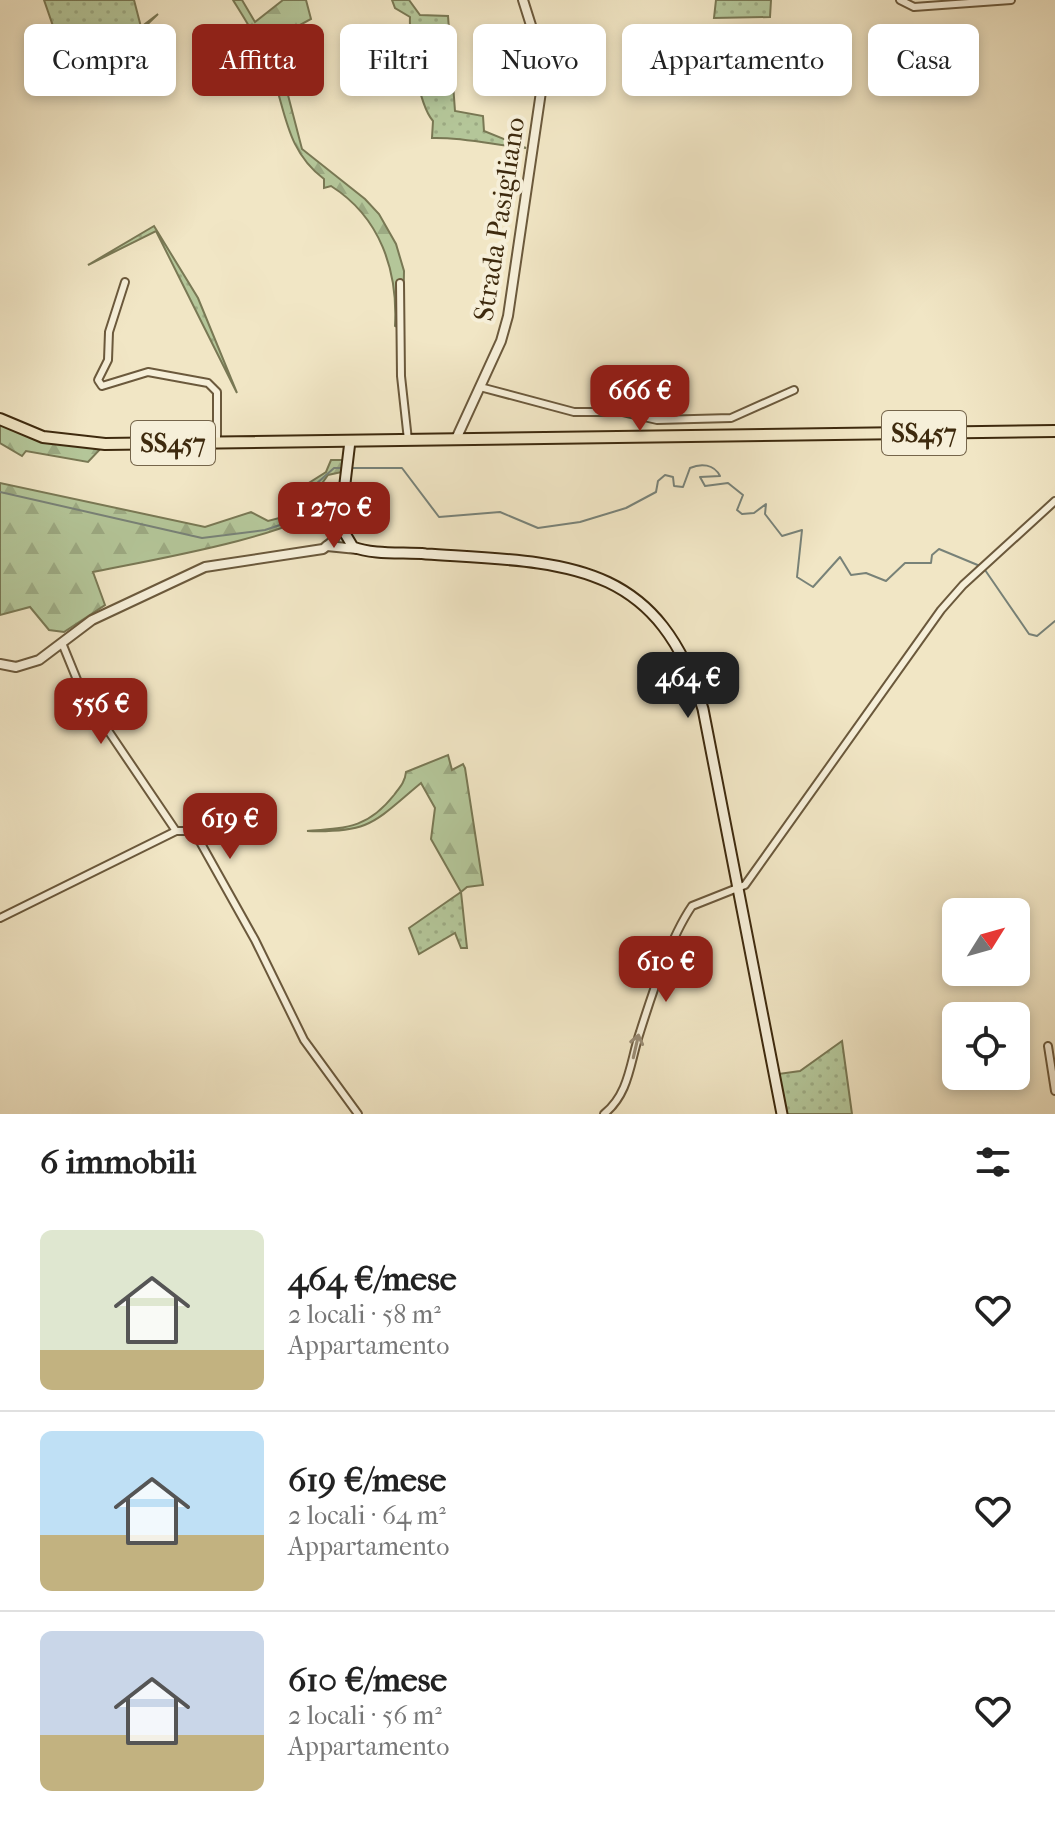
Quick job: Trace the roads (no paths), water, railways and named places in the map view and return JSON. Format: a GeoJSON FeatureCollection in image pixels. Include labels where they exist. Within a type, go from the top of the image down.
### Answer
{"type":"FeatureCollection","features":[{"type":"Feature","properties":{"kind":"main road","name":"SS457"},"geometry":{"type":"LineString","coordinates":[[0,419],[43,437],[84,444],[1055,431]]}},
{"type":"Feature","properties":{"kind":"main road"},"geometry":{"type":"LineString","coordinates":[[350,441],[340,525],[357,549],[554,563],[606,581],[647,609],[679,647],[691,668],[703,709],[782,1114]]}},
{"type":"Feature","properties":{"kind":"street","name":"Strada Pasigliano"},"geometry":{"type":"LineString","coordinates":[[456,439],[506,323],[542,85],[541,57],[523,0]]}},
{"type":"Feature","properties":{"kind":"street"},"geometry":{"type":"LineString","coordinates":[[900,0],[914,7],[1011,0]]}},
{"type":"Feature","properties":{"kind":"street"},"geometry":{"type":"LineString","coordinates":[[125,282],[109,332],[108,360],[98,380],[102,386],[148,372],[208,383],[217,392],[217,442]]}},
{"type":"Feature","properties":{"kind":"street"},"geometry":{"type":"LineString","coordinates":[[400,283],[401,376],[408,440]]}},
{"type":"Feature","properties":{"kind":"street"},"geometry":{"type":"LineString","coordinates":[[480,387],[574,412],[622,412],[657,420],[731,418],[794,390]]}},
{"type":"Feature","properties":{"kind":"street"},"geometry":{"type":"LineString","coordinates":[[731,418],[733,435]]}},
{"type":"Feature","properties":{"kind":"street"},"geometry":{"type":"LineString","coordinates":[[604,1114],[619,1098],[631,1071],[639,1033],[687,913],[699,901],[745,885],[941,610],[976,572],[1055,501]]}},
{"type":"Feature","properties":{"kind":"street"},"geometry":{"type":"LineString","coordinates":[[327,546],[340,525]]}},
{"type":"Feature","properties":{"kind":"street"},"geometry":{"type":"LineString","coordinates":[[0,664],[28,665],[92,620],[182,576],[230,561],[286,555],[327,546],[357,549]]}},
{"type":"Feature","properties":{"kind":"street"},"geometry":{"type":"LineString","coordinates":[[62,643],[82,692],[176,831]]}},
{"type":"Feature","properties":{"kind":"street"},"geometry":{"type":"LineString","coordinates":[[0,918],[176,831],[194,831],[209,852],[304,1040],[358,1114]]}},
{"type":"Feature","properties":{"kind":"street"},"geometry":{"type":"LineString","coordinates":[[1048,1046],[1055,1091]]}},
{"type":"Feature","properties":{"kind":"waterway"},"geometry":{"type":"LineString","coordinates":[[349,468],[402,468],[439,517],[500,512],[538,528],[580,522],[626,508],[656,492],[658,481],[665,475],[673,477],[674,486],[683,487],[690,468],[707,466],[720,476],[700,477],[705,486],[728,483],[743,495],[737,510],[742,514],[754,513],[766,504],[765,514],[782,536],[802,530],[797,577],[813,587],[840,557],[851,575],[866,573],[886,581],[905,563],[931,563],[932,555],[939,549],[980,566]]}},
{"type":"Feature","properties":{"kind":"waterway"},"geometry":{"type":"LineString","coordinates":[[0,492],[202,538],[265,530],[304,517],[313,508],[316,484],[334,468],[343,468]]}},
{"type":"Feature","properties":{"kind":"waterway"},"geometry":{"type":"LineString","coordinates":[[985,570],[1029,634],[1037,636],[1055,621]]}}]}
